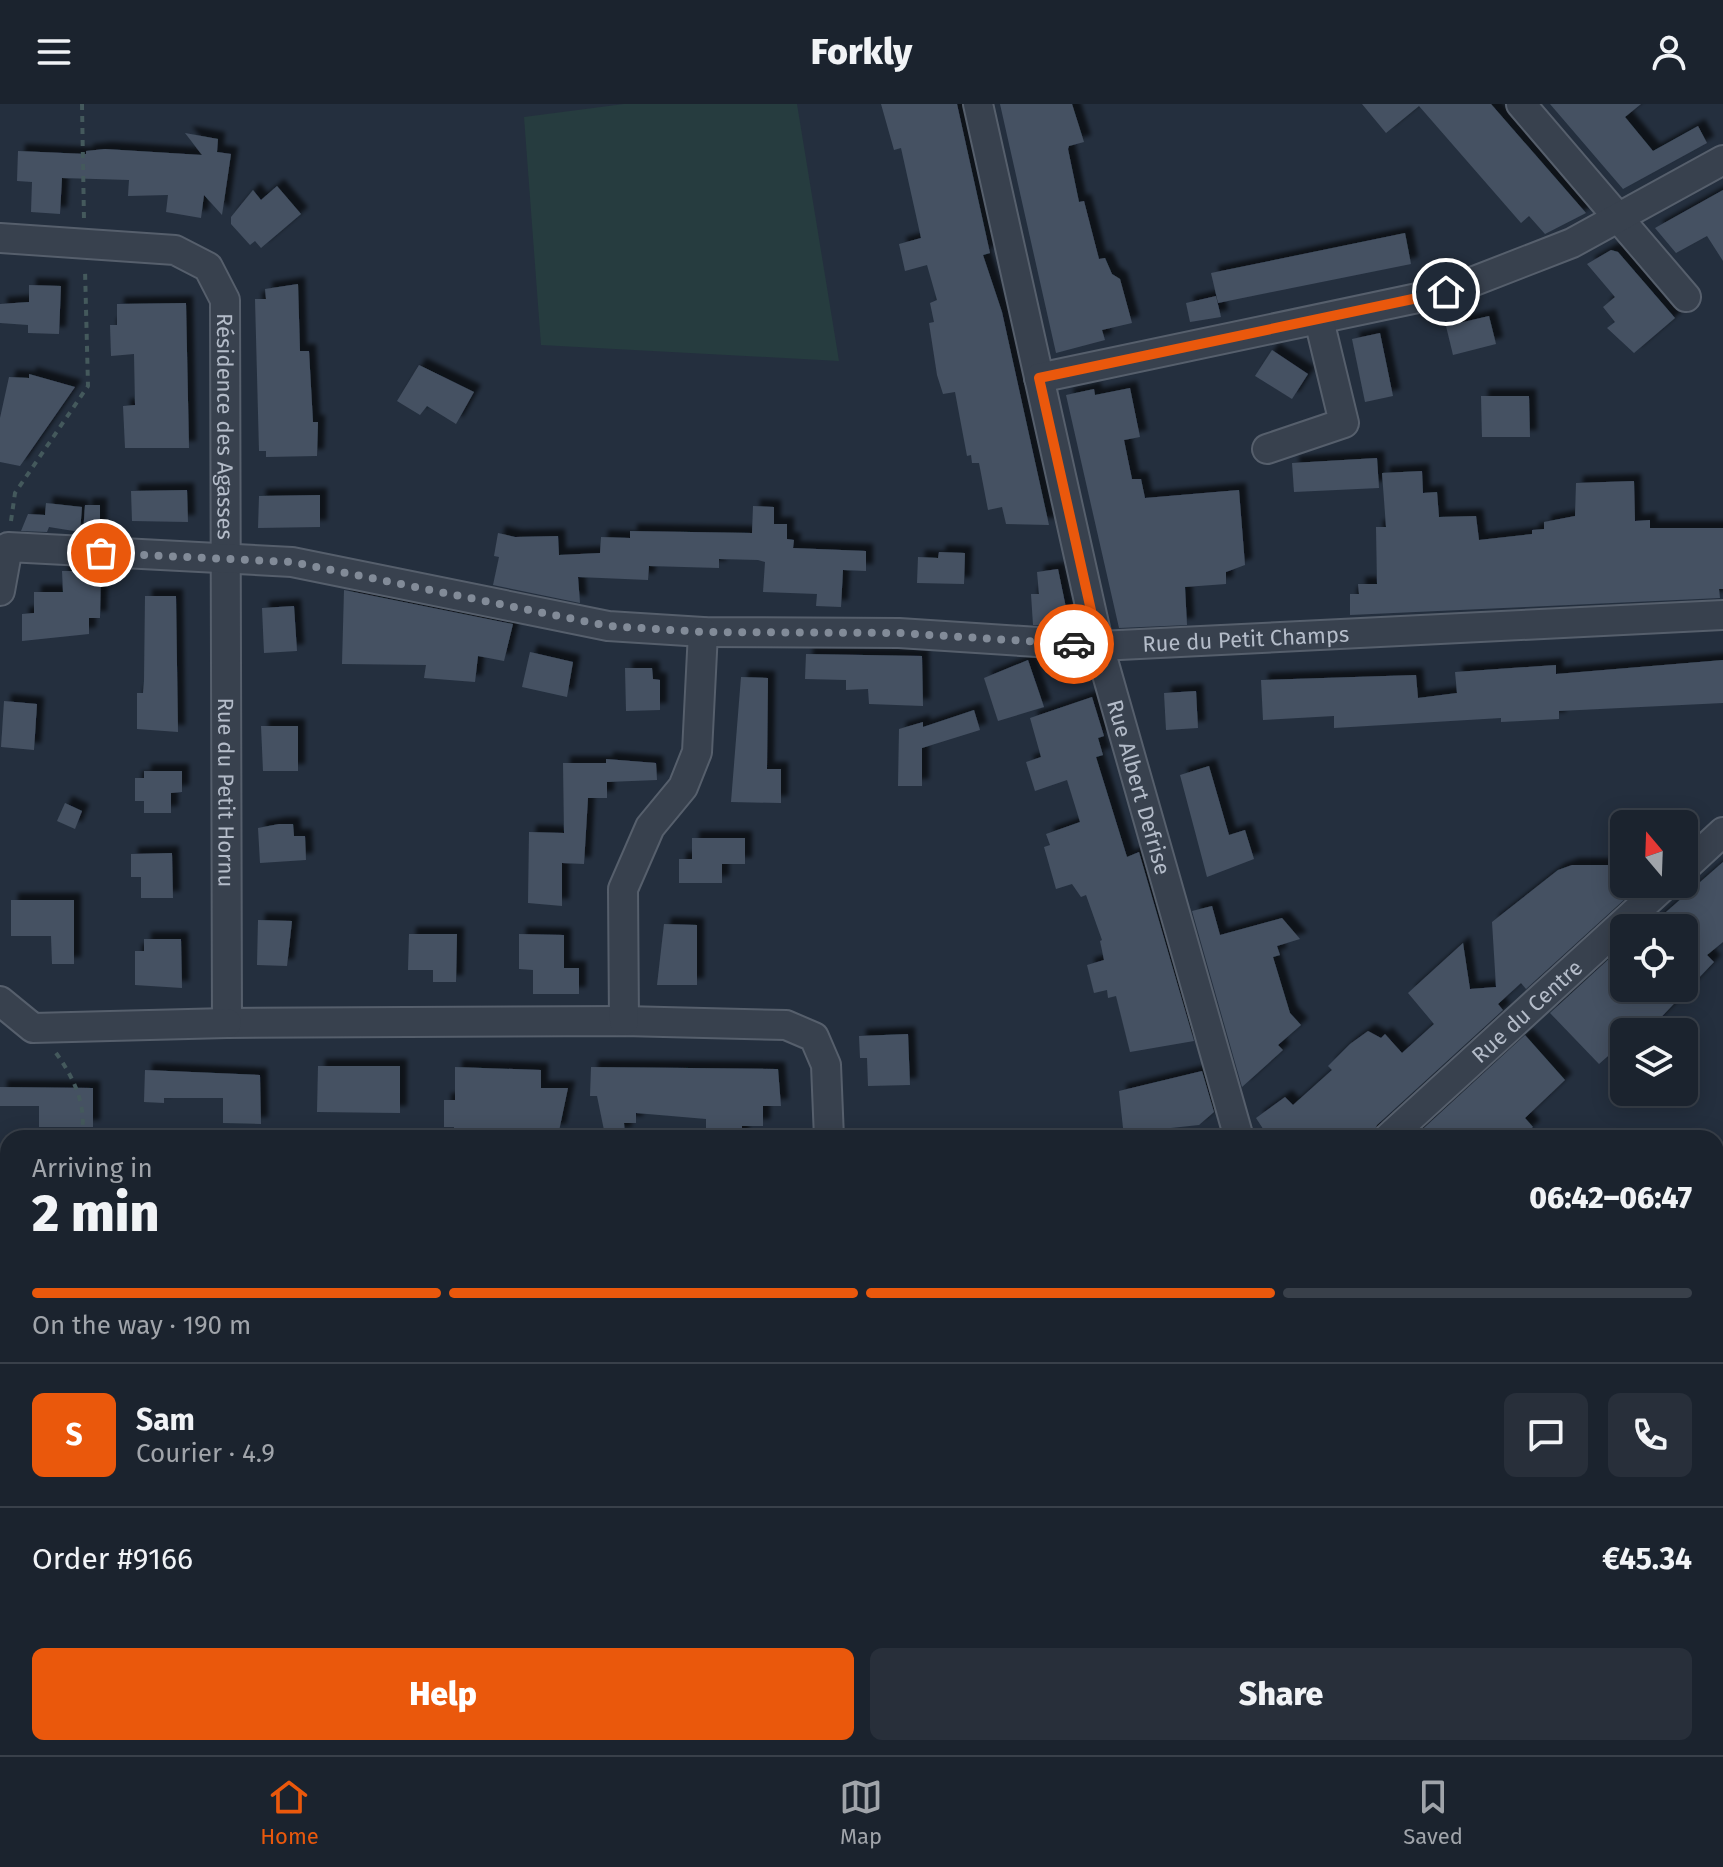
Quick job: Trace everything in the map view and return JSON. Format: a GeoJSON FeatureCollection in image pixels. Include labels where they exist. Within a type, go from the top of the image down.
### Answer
{"type":"FeatureCollection","features":[{"type":"Feature","properties":{"kind":"street","name":"Rue Albert Defrise"},"geometry":{"type":"LineString","coordinates":[[978,104],[1099,646],[1237,1130]]}},
{"type":"Feature","properties":{"kind":"street"},"geometry":{"type":"LineString","coordinates":[[1521,104],[1686,297]]}},
{"type":"Feature","properties":{"kind":"street"},"geometry":{"type":"LineString","coordinates":[[1039,378],[1446,292],[1572,243],[1723,160]]}},
{"type":"Feature","properties":{"kind":"street","name":"Résidence des Agasses"},"geometry":{"type":"LineString","coordinates":[[0,238],[85,241],[175,250],[208,267],[225,300],[226,561]]}},
{"type":"Feature","properties":{"kind":"street"},"geometry":{"type":"LineString","coordinates":[[1267,449],[1344,423],[1319,320]]}},
{"type":"Feature","properties":{"kind":"street"},"geometry":{"type":"LineString","coordinates":[[0,591],[8,547]]}},
{"type":"Feature","properties":{"kind":"street","name":"Rue du Petit Champs"},"geometry":{"type":"LineString","coordinates":[[8,547],[226,561],[292,562],[608,626],[703,632],[899,633],[1099,646],[1723,615]]}},
{"type":"Feature","properties":{"kind":"street","name":"Rue du Petit Hornu"},"geometry":{"type":"LineString","coordinates":[[226,561],[227,1023]]}},
{"type":"Feature","properties":{"kind":"street"},"geometry":{"type":"LineString","coordinates":[[624,1021],[623,889],[650,827],[683,787],[697,752],[703,632]]}},
{"type":"Feature","properties":{"kind":"street"},"geometry":{"type":"LineString","coordinates":[[1698,855],[1723,832]]}},
{"type":"Feature","properties":{"kind":"street","name":"Rue du Centre"},"geometry":{"type":"LineString","coordinates":[[1397,1130],[1651,898]]}},
{"type":"Feature","properties":{"kind":"street"},"geometry":{"type":"LineString","coordinates":[[0,1001],[33,1028],[227,1023],[624,1021],[786,1025],[814,1037],[826,1065],[829,1130]]}},
{"type":"Feature","properties":{"kind":"path"},"geometry":{"type":"LineString","coordinates":[[8,547],[15,493],[88,386],[82,104]]}},
{"type":"Feature","properties":{"kind":"path"},"geometry":{"type":"LineString","coordinates":[[33,1028],[55,1051],[75,1085],[82,1106],[81,1130]]}},
{"type":"Feature","properties":{"kind":"green space"},"geometry":{"type":"Polygon","coordinates":[[[624,104],[797,104],[839,361],[541,345],[524,117],[624,104]]]}},
{"type":"Feature","properties":{"kind":"building"},"geometry":{"type":"Polygon","coordinates":[[[881,104],[957,104],[990,253],[983,255],[1002,312],[1049,525],[1006,524],[1002,507],[988,510],[979,463],[972,463],[971,455],[967,456],[955,392],[943,394],[937,375],[929,323],[934,322],[930,303],[937,300],[927,265],[905,271],[899,244],[921,238],[901,148],[894,150],[881,104]]]}},
{"type":"Feature","properties":{"kind":"building"},"geometry":{"type":"Polygon","coordinates":[[[1000,104],[1072,104],[1084,142],[1068,149],[1079,202],[1084,201],[1099,259],[1105,258],[1112,274],[1120,279],[1132,323],[1102,330],[1105,340],[1056,353],[1000,104]]]}},
{"type":"Feature","properties":{"kind":"building"},"geometry":{"type":"Polygon","coordinates":[[[1362,104],[1491,104],[1586,213],[1545,234],[1529,216],[1521,223],[1419,106],[1386,133],[1362,104]]]}},
{"type":"Feature","properties":{"kind":"building"},"geometry":{"type":"Polygon","coordinates":[[[1550,104],[1641,104],[1625,117],[1653,151],[1698,126],[1707,143],[1623,189],[1550,104]]]}},
{"type":"Feature","properties":{"kind":"building"},"geometry":{"type":"Polygon","coordinates":[[[185,133],[218,139],[217,152],[231,154],[222,215],[204,195],[201,218],[166,212],[168,195],[128,196],[129,180],[62,178],[60,214],[31,212],[32,182],[17,181],[18,151],[86,154],[86,151],[105,149],[202,155],[185,133]]]}},
{"type":"Feature","properties":{"kind":"building"},"geometry":{"type":"Polygon","coordinates":[[[277,186],[301,214],[261,248],[255,241],[250,245],[231,224],[231,217],[253,190],[261,200],[277,186]]]}},
{"type":"Feature","properties":{"kind":"building"},"geometry":{"type":"Polygon","coordinates":[[[1723,190],[1723,261],[1707,236],[1676,253],[1655,228],[1723,190]]]}},
{"type":"Feature","properties":{"kind":"building"},"geometry":{"type":"Polygon","coordinates":[[[1405,233],[1411,264],[1218,303],[1211,273],[1405,233]]]}},
{"type":"Feature","properties":{"kind":"building"},"geometry":{"type":"Polygon","coordinates":[[[1611,250],[1618,252],[1675,318],[1634,353],[1607,328],[1615,322],[1603,307],[1615,297],[1587,264],[1611,250]]]}},
{"type":"Feature","properties":{"kind":"building"},"geometry":{"type":"Polygon","coordinates":[[[298,284],[300,351],[309,351],[313,422],[318,422],[317,456],[266,457],[266,451],[259,451],[255,299],[266,299],[265,289],[298,284]]]}},
{"type":"Feature","properties":{"kind":"building"},"geometry":{"type":"Polygon","coordinates":[[[29,285],[61,286],[59,334],[28,333],[28,325],[0,323],[0,304],[29,302],[29,285]]]}},
{"type":"Feature","properties":{"kind":"building"},"geometry":{"type":"Polygon","coordinates":[[[1216,296],[1221,317],[1190,322],[1186,303],[1216,296]]]}},
{"type":"Feature","properties":{"kind":"building"},"geometry":{"type":"Polygon","coordinates":[[[186,303],[189,448],[125,448],[123,406],[135,405],[134,354],[111,356],[110,325],[117,325],[117,304],[186,303]]]}},
{"type":"Feature","properties":{"kind":"building"},"geometry":{"type":"Polygon","coordinates":[[[1489,316],[1496,344],[1453,355],[1446,326],[1489,316]]]}},
{"type":"Feature","properties":{"kind":"building"},"geometry":{"type":"Polygon","coordinates":[[[1380,333],[1393,396],[1365,402],[1352,339],[1380,333]]]}},
{"type":"Feature","properties":{"kind":"building"},"geometry":{"type":"Polygon","coordinates":[[[1272,350],[1308,374],[1292,399],[1255,376],[1272,350]]]}},
{"type":"Feature","properties":{"kind":"building"},"geometry":{"type":"Polygon","coordinates":[[[419,365],[474,392],[456,424],[427,406],[420,415],[397,401],[419,365]]]}},
{"type":"Feature","properties":{"kind":"building"},"geometry":{"type":"Polygon","coordinates":[[[29,374],[75,387],[20,466],[0,462],[0,418],[9,377],[29,378],[29,374]]]}},
{"type":"Feature","properties":{"kind":"building"},"geometry":{"type":"Polygon","coordinates":[[[1130,388],[1140,437],[1124,440],[1132,479],[1141,479],[1145,498],[1239,490],[1245,565],[1226,572],[1226,584],[1185,587],[1187,625],[1119,628],[1066,395],[1094,389],[1095,395],[1130,388]]]}},
{"type":"Feature","properties":{"kind":"building"},"geometry":{"type":"Polygon","coordinates":[[[1481,396],[1529,396],[1530,437],[1482,437],[1481,396]]]}},
{"type":"Feature","properties":{"kind":"building"},"geometry":{"type":"Polygon","coordinates":[[[1377,458],[1379,488],[1294,492],[1292,463],[1377,458]]]}},
{"type":"Feature","properties":{"kind":"building"},"geometry":{"type":"Polygon","coordinates":[[[1422,471],[1423,493],[1437,492],[1439,517],[1476,516],[1479,540],[1532,534],[1532,530],[1544,529],[1544,522],[1575,516],[1576,483],[1634,481],[1635,521],[1650,520],[1650,528],[1723,528],[1723,589],[1719,589],[1720,598],[1350,615],[1350,594],[1359,594],[1358,584],[1377,584],[1376,527],[1386,527],[1382,473],[1422,471]]]}},
{"type":"Feature","properties":{"kind":"building"},"geometry":{"type":"Polygon","coordinates":[[[187,490],[188,522],[132,521],[131,491],[187,490]]]}},
{"type":"Feature","properties":{"kind":"building"},"geometry":{"type":"Polygon","coordinates":[[[320,495],[320,527],[258,528],[259,496],[320,495]]]}},
{"type":"Feature","properties":{"kind":"building"},"geometry":{"type":"Polygon","coordinates":[[[46,503],[82,507],[80,532],[49,527],[47,532],[21,531],[28,514],[45,515],[46,503]]]}},
{"type":"Feature","properties":{"kind":"building"},"geometry":{"type":"Polygon","coordinates":[[[85,505],[100,505],[100,535],[83,534],[85,505]]]}},
{"type":"Feature","properties":{"kind":"building"},"geometry":{"type":"Polygon","coordinates":[[[753,506],[774,507],[774,524],[787,524],[787,539],[794,540],[793,548],[866,551],[866,571],[843,570],[841,607],[816,606],[817,594],[763,592],[765,562],[758,560],[719,559],[719,568],[649,566],[648,580],[578,577],[580,603],[493,585],[499,557],[494,556],[498,533],[515,537],[558,536],[559,555],[600,553],[601,537],[630,538],[630,531],[752,533],[753,506]]]}},
{"type":"Feature","properties":{"kind":"building"},"geometry":{"type":"Polygon","coordinates":[[[939,552],[965,553],[964,584],[917,583],[918,557],[938,558],[939,552]]]}},
{"type":"Feature","properties":{"kind":"building"},"geometry":{"type":"Polygon","coordinates":[[[81,568],[101,569],[100,618],[89,618],[89,634],[22,641],[22,614],[34,613],[34,592],[63,592],[62,571],[81,571],[81,568]]]}},
{"type":"Feature","properties":{"kind":"building"},"geometry":{"type":"Polygon","coordinates":[[[1058,569],[1070,627],[1033,625],[1031,594],[1039,594],[1037,572],[1058,569]]]}},
{"type":"Feature","properties":{"kind":"building"},"geometry":{"type":"Polygon","coordinates":[[[344,590],[513,624],[504,661],[478,656],[475,682],[424,678],[426,665],[342,664],[344,590]]]}},
{"type":"Feature","properties":{"kind":"building"},"geometry":{"type":"Polygon","coordinates":[[[145,596],[176,596],[178,732],[137,729],[137,693],[143,693],[144,681],[145,596]]]}},
{"type":"Feature","properties":{"kind":"building"},"geometry":{"type":"Polygon","coordinates":[[[294,606],[297,651],[264,653],[262,608],[294,606]]]}},
{"type":"Feature","properties":{"kind":"building"},"geometry":{"type":"Polygon","coordinates":[[[530,652],[573,662],[567,697],[522,687],[530,652]]]}},
{"type":"Feature","properties":{"kind":"building"},"geometry":{"type":"Polygon","coordinates":[[[806,654],[922,656],[923,706],[869,704],[868,689],[846,690],[846,680],[805,679],[806,654]]]}},
{"type":"Feature","properties":{"kind":"building"},"geometry":{"type":"Polygon","coordinates":[[[1028,660],[1044,707],[998,721],[984,678],[1028,660]]]}},
{"type":"Feature","properties":{"kind":"building"},"geometry":{"type":"Polygon","coordinates":[[[1723,660],[1723,703],[1559,711],[1559,719],[1501,722],[1501,718],[1334,728],[1334,716],[1263,720],[1261,680],[1416,675],[1418,698],[1457,693],[1455,672],[1556,665],[1556,674],[1723,660]]]}},
{"type":"Feature","properties":{"kind":"building"},"geometry":{"type":"Polygon","coordinates":[[[625,668],[652,668],[653,679],[660,680],[660,710],[626,711],[625,668]]]}},
{"type":"Feature","properties":{"kind":"building"},"geometry":{"type":"Polygon","coordinates":[[[741,677],[768,678],[767,769],[781,769],[781,803],[731,802],[741,677]]]}},
{"type":"Feature","properties":{"kind":"building"},"geometry":{"type":"Polygon","coordinates":[[[1196,691],[1198,728],[1166,730],[1164,693],[1196,691]]]}},
{"type":"Feature","properties":{"kind":"building"},"geometry":{"type":"Polygon","coordinates":[[[1092,697],[1104,736],[1098,738],[1103,755],[1096,757],[1127,857],[1139,852],[1194,1041],[1130,1052],[1116,996],[1108,998],[1107,990],[1094,993],[1087,965],[1104,960],[1102,940],[1086,895],[1081,897],[1072,884],[1056,889],[1044,847],[1050,845],[1046,834],[1080,822],[1067,780],[1035,791],[1026,762],[1041,757],[1030,718],[1092,697]]]}},
{"type":"Feature","properties":{"kind":"building"},"geometry":{"type":"Polygon","coordinates":[[[4,701],[37,704],[34,750],[1,747],[4,701]]]}},
{"type":"Feature","properties":{"kind":"building"},"geometry":{"type":"Polygon","coordinates":[[[974,710],[980,730],[922,748],[922,786],[898,786],[899,729],[923,722],[923,727],[974,710]]]}},
{"type":"Feature","properties":{"kind":"building"},"geometry":{"type":"Polygon","coordinates":[[[261,726],[298,726],[298,771],[263,771],[261,726]]]}},
{"type":"Feature","properties":{"kind":"building"},"geometry":{"type":"Polygon","coordinates":[[[606,759],[656,763],[657,780],[607,782],[607,798],[588,798],[584,864],[562,863],[562,906],[528,903],[529,832],[564,833],[563,763],[606,763],[606,759]]]}},
{"type":"Feature","properties":{"kind":"building"},"geometry":{"type":"Polygon","coordinates":[[[1209,766],[1229,835],[1245,830],[1254,859],[1207,877],[1180,775],[1209,766]]]}},
{"type":"Feature","properties":{"kind":"building"},"geometry":{"type":"Polygon","coordinates":[[[144,771],[182,771],[182,792],[171,793],[171,813],[144,813],[144,801],[135,801],[135,778],[144,778],[144,771]]]}},
{"type":"Feature","properties":{"kind":"building"},"geometry":{"type":"Polygon","coordinates":[[[65,803],[82,811],[75,829],[57,821],[65,803]]]}},
{"type":"Feature","properties":{"kind":"building"},"geometry":{"type":"Polygon","coordinates":[[[293,824],[294,836],[305,836],[306,860],[260,863],[258,828],[293,824]]]}},
{"type":"Feature","properties":{"kind":"building"},"geometry":{"type":"Polygon","coordinates":[[[692,838],[745,838],[745,864],[722,864],[722,883],[679,883],[679,859],[692,859],[692,838]]]}},
{"type":"Feature","properties":{"kind":"building"},"geometry":{"type":"Polygon","coordinates":[[[172,853],[173,898],[141,898],[141,877],[131,877],[131,854],[172,853]]]}},
{"type":"Feature","properties":{"kind":"building"},"geometry":{"type":"Polygon","coordinates":[[[1723,862],[1723,942],[1707,955],[1714,962],[1698,979],[1698,914],[1664,914],[1682,898],[1698,898],[1698,884],[1723,862]]]}},
{"type":"Feature","properties":{"kind":"building"},"geometry":{"type":"Polygon","coordinates":[[[1572,865],[1610,865],[1610,898],[1626,898],[1526,989],[1521,983],[1498,1004],[1503,1010],[1375,1130],[1264,1130],[1256,1118],[1285,1097],[1293,1105],[1332,1070],[1328,1066],[1350,1044],[1368,1031],[1381,1038],[1385,1034],[1402,1053],[1434,1024],[1408,993],[1463,943],[1470,989],[1496,987],[1492,922],[1558,870],[1572,865]]]}},
{"type":"Feature","properties":{"kind":"building"},"geometry":{"type":"Polygon","coordinates":[[[11,900],[74,900],[74,964],[52,964],[51,936],[11,936],[11,900]]]}},
{"type":"Feature","properties":{"kind":"building"},"geometry":{"type":"Polygon","coordinates":[[[1212,906],[1220,935],[1282,918],[1300,939],[1277,946],[1280,955],[1273,957],[1290,1013],[1301,1025],[1278,1045],[1283,1050],[1242,1087],[1192,911],[1212,906]]]}},
{"type":"Feature","properties":{"kind":"building"},"geometry":{"type":"Polygon","coordinates":[[[258,920],[292,921],[287,966],[257,965],[258,920]]]}},
{"type":"Feature","properties":{"kind":"building"},"geometry":{"type":"Polygon","coordinates":[[[664,924],[697,925],[697,985],[657,985],[664,924]]]}},
{"type":"Feature","properties":{"kind":"building"},"geometry":{"type":"Polygon","coordinates":[[[409,934],[457,934],[456,982],[433,982],[433,970],[408,970],[409,934]]]}},
{"type":"Feature","properties":{"kind":"building"},"geometry":{"type":"Polygon","coordinates":[[[519,934],[564,935],[564,968],[579,968],[579,994],[533,994],[533,970],[519,969],[519,934]]]}},
{"type":"Feature","properties":{"kind":"building"},"geometry":{"type":"Polygon","coordinates":[[[144,939],[181,939],[182,988],[135,985],[135,951],[144,951],[144,939]]]}},
{"type":"Feature","properties":{"kind":"building"},"geometry":{"type":"Polygon","coordinates":[[[1610,958],[1610,1002],[1676,1002],[1660,1018],[1610,1018],[1610,1054],[1599,1064],[1550,1013],[1610,958]]]}},
{"type":"Feature","properties":{"kind":"building"},"geometry":{"type":"Polygon","coordinates":[[[908,1034],[910,1085],[868,1086],[867,1058],[860,1058],[859,1036],[908,1034]]]}},
{"type":"Feature","properties":{"kind":"building"},"geometry":{"type":"Polygon","coordinates":[[[1525,1035],[1565,1080],[1525,1118],[1533,1127],[1529,1130],[1422,1130],[1525,1035]]]}},
{"type":"Feature","properties":{"kind":"building"},"geometry":{"type":"Polygon","coordinates":[[[318,1066],[400,1066],[400,1113],[317,1112],[318,1066]]]}},
{"type":"Feature","properties":{"kind":"building"},"geometry":{"type":"Polygon","coordinates":[[[455,1067],[541,1070],[541,1088],[568,1088],[559,1130],[454,1130],[454,1127],[444,1127],[444,1100],[455,1100],[455,1067]]]}},
{"type":"Feature","properties":{"kind":"building"},"geometry":{"type":"Polygon","coordinates":[[[591,1067],[778,1069],[781,1106],[763,1106],[763,1126],[742,1126],[742,1130],[706,1130],[706,1119],[636,1113],[636,1123],[624,1123],[625,1130],[604,1130],[597,1096],[590,1096],[591,1067]]]}},
{"type":"Feature","properties":{"kind":"building"},"geometry":{"type":"Polygon","coordinates":[[[145,1070],[260,1075],[261,1124],[223,1123],[223,1098],[164,1098],[164,1103],[144,1102],[145,1070]]]}},
{"type":"Feature","properties":{"kind":"building"},"geometry":{"type":"Polygon","coordinates":[[[1202,1071],[1214,1112],[1199,1125],[1123,1130],[1119,1091],[1202,1071]]]}},
{"type":"Feature","properties":{"kind":"building"},"geometry":{"type":"Polygon","coordinates":[[[0,1087],[93,1088],[93,1127],[39,1127],[39,1106],[0,1106],[0,1087]]]}},
{"type":"Feature","properties":{"kind":"way so far"},"geometry":{"type":"LineString","coordinates":[[101,553],[292,562],[608,626],[703,632],[899,633],[1074,644]]}},
{"type":"Feature","properties":{"kind":"route"},"geometry":{"type":"LineString","coordinates":[[1074,644],[1099,646],[1039,378],[1446,292]]}}]}
